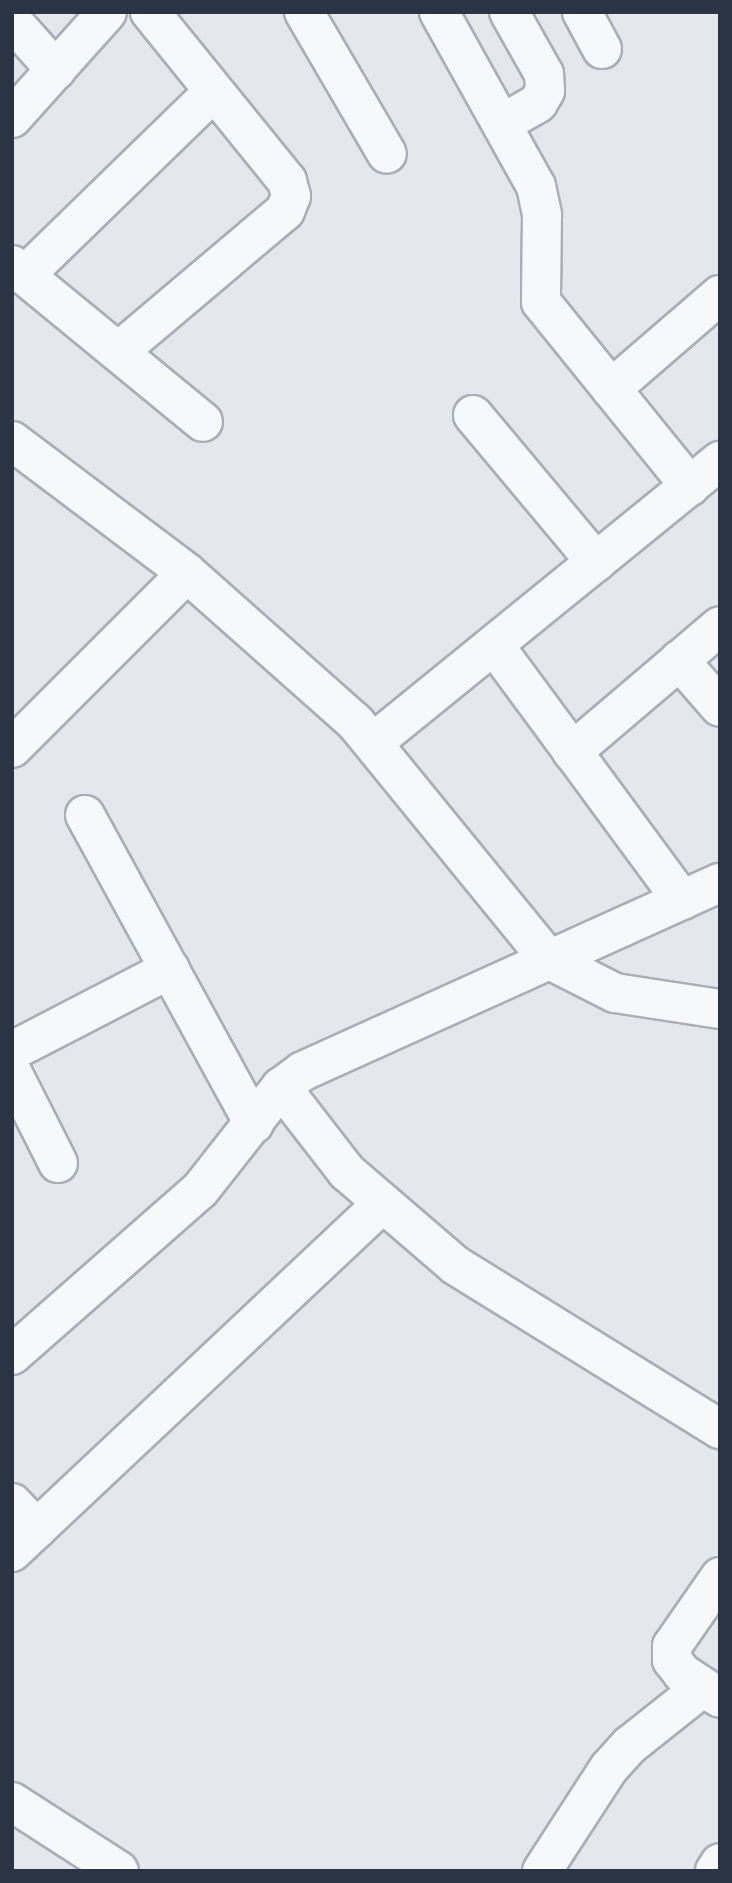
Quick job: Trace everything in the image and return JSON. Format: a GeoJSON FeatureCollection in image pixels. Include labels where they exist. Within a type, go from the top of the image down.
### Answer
{"type":"FeatureCollection","features":[{"type":"Feature","properties":{"kind":"street"},"geometry":{"type":"LineString","coordinates":[[12,118],[107,12]]}},
{"type":"Feature","properties":{"kind":"street"},"geometry":{"type":"LineString","coordinates":[[118,352],[285,211],[291,196],[287,181],[150,12]]}},
{"type":"Feature","properties":{"kind":"street"},"geometry":{"type":"LineString","coordinates":[[304,12],[387,154]]}},
{"type":"Feature","properties":{"kind":"street"},"geometry":{"type":"LineString","coordinates":[[439,12],[536,186],[542,215],[541,302],[690,486]]}},
{"type":"Feature","properties":{"kind":"street"},"geometry":{"type":"LineString","coordinates":[[508,132],[538,103],[545,91],[544,74],[509,12]]}},
{"type":"Feature","properties":{"kind":"street"},"geometry":{"type":"LineString","coordinates":[[582,12],[602,49]]}},
{"type":"Feature","properties":{"kind":"street"},"geometry":{"type":"LineString","coordinates":[[12,21],[55,70]]}},
{"type":"Feature","properties":{"kind":"street"},"geometry":{"type":"LineString","coordinates":[[202,422],[19,270],[213,92]]}},
{"type":"Feature","properties":{"kind":"street"},"geometry":{"type":"LineString","coordinates":[[611,389],[720,295]]}},
{"type":"Feature","properties":{"kind":"street"},"geometry":{"type":"LineString","coordinates":[[473,415],[596,562]]}},
{"type":"Feature","properties":{"kind":"street"},"geometry":{"type":"LineString","coordinates":[[12,441],[187,573],[374,742],[521,931],[548,959],[615,993],[720,1009]]}},
{"type":"Feature","properties":{"kind":"street"},"geometry":{"type":"LineString","coordinates":[[374,742],[720,461]]}},
{"type":"Feature","properties":{"kind":"street"},"geometry":{"type":"LineString","coordinates":[[12,748],[187,573]]}},
{"type":"Feature","properties":{"kind":"street"},"geometry":{"type":"LineString","coordinates":[[572,751],[720,626]]}},
{"type":"Feature","properties":{"kind":"street"},"geometry":{"type":"LineString","coordinates":[[494,645],[682,900]]}},
{"type":"Feature","properties":{"kind":"street"},"geometry":{"type":"LineString","coordinates":[[679,660],[720,707]]}},
{"type":"Feature","properties":{"kind":"street"},"geometry":{"type":"LineString","coordinates":[[85,815],[254,1124]]}},
{"type":"Feature","properties":{"kind":"street"},"geometry":{"type":"LineString","coordinates":[[12,1355],[200,1190],[281,1087],[303,1071],[720,883]]}},
{"type":"Feature","properties":{"kind":"street"},"geometry":{"type":"LineString","coordinates":[[12,1051],[170,969]]}},
{"type":"Feature","properties":{"kind":"street"},"geometry":{"type":"LineString","coordinates":[[12,1072],[58,1163]]}},
{"type":"Feature","properties":{"kind":"street"},"geometry":{"type":"LineString","coordinates":[[281,1087],[347,1172],[477,1281],[720,1429]]}},
{"type":"Feature","properties":{"kind":"street"},"geometry":{"type":"LineString","coordinates":[[20,1528],[383,1203]]}},
{"type":"Feature","properties":{"kind":"street"},"geometry":{"type":"LineString","coordinates":[[542,1871],[609,1768],[630,1745],[711,1693],[677,1667],[672,1646],[720,1577]]}},
{"type":"Feature","properties":{"kind":"street"},"geometry":{"type":"LineString","coordinates":[[12,1802],[119,1871]]}},
{"type":"Feature","properties":{"kind":"street"},"geometry":{"type":"LineString","coordinates":[[715,1871],[720,1863]]}}]}
